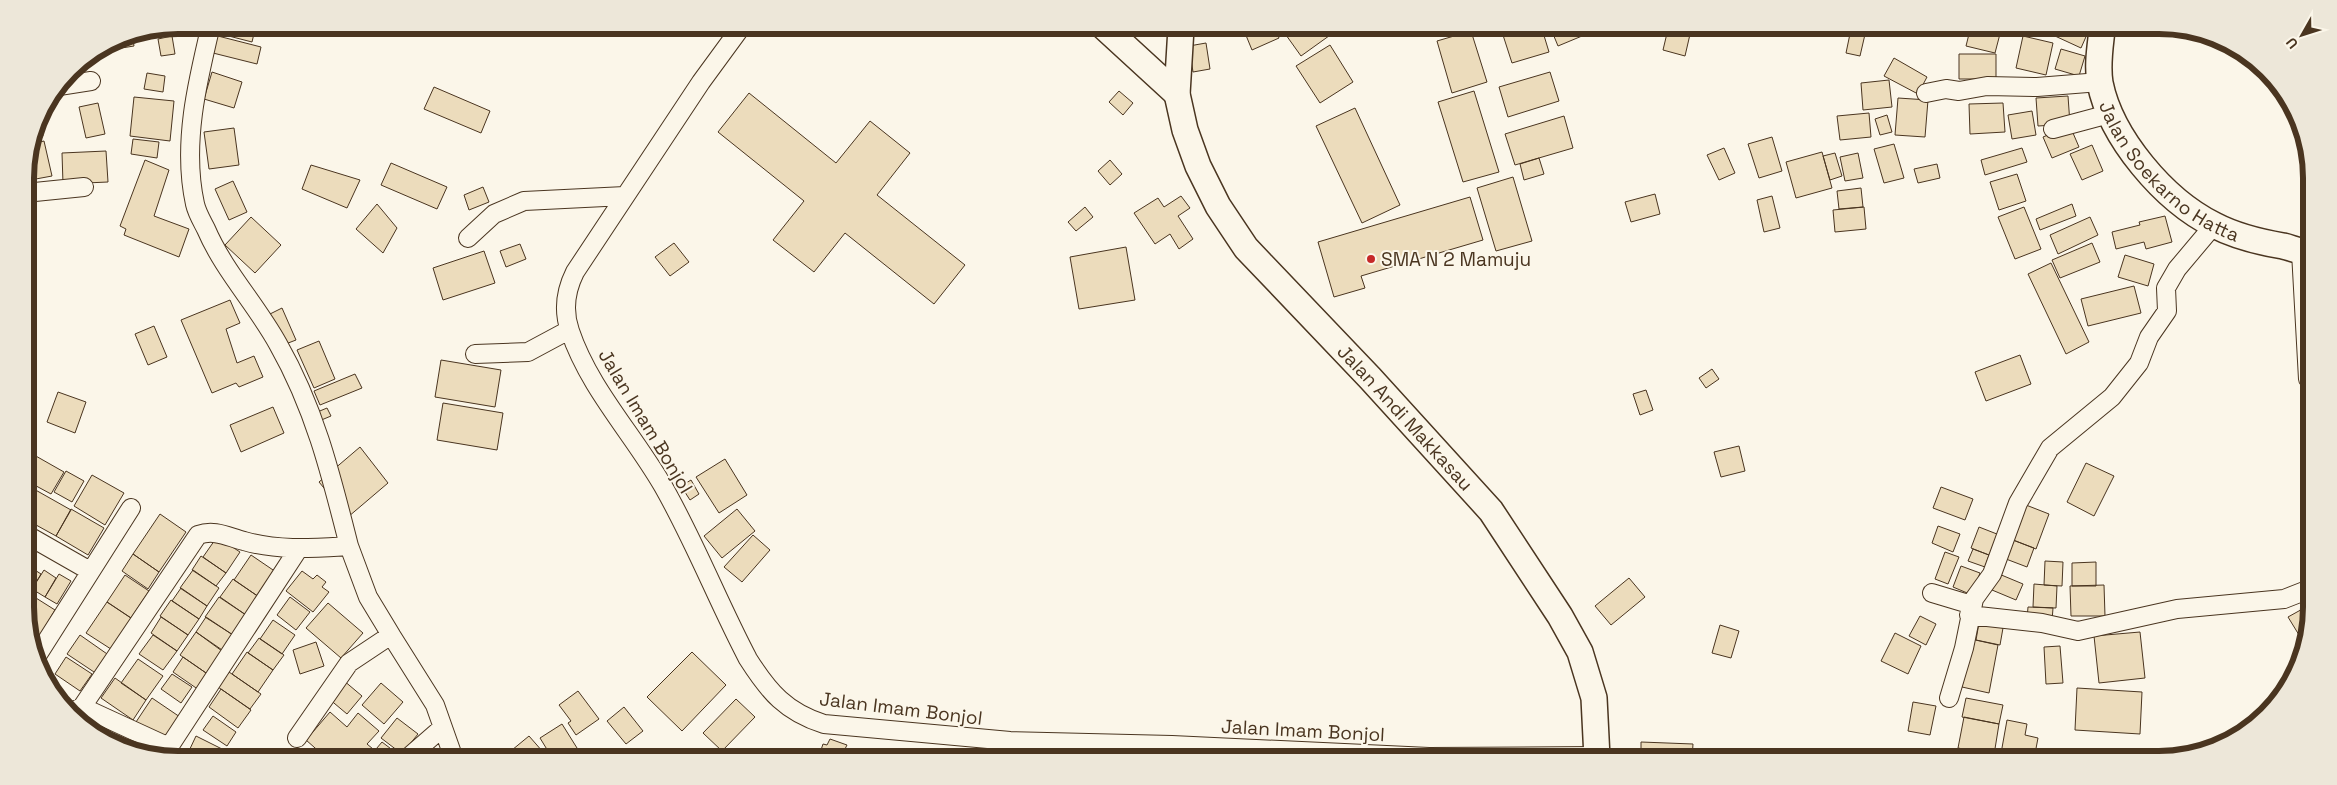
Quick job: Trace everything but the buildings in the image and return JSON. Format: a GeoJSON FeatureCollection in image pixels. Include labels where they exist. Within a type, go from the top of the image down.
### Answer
{"type":"FeatureCollection","features":[{"type":"Feature","properties":{"kind":"street"},"geometry":{"type":"LineString","coordinates":[[210,34],[197,85],[192,124],[191,158],[195,206],[225,267],[278,343],[302,390],[324,449],[350,546],[368,597],[426,688],[435,705],[451,751]]}},
{"type":"Feature","properties":{"kind":"street","name":"Jalan Imam Bonjol"},"geometry":{"type":"LineString","coordinates":[[736,34],[701,82],[574,272],[568,287],[566,304],[569,330],[592,378],[670,499],[748,659],[764,685],[785,706],[802,717],[824,724],[1010,741],[1172,745],[1300,751]]}},
{"type":"Feature","properties":{"kind":"street"},"geometry":{"type":"LineString","coordinates":[[1112,34],[1177,94]]}},
{"type":"Feature","properties":{"kind":"street","name":"Jalan Andi Makkasau"},"geometry":{"type":"LineString","coordinates":[[1181,34],[1177,94],[1185,130],[1198,166],[1218,206],[1246,248],[1370,378],[1491,511],[1560,616],[1580,652],[1594,698],[1597,751]]}},
{"type":"Feature","properties":{"kind":"street","name":"Jalan Soekarno Hatta"},"geometry":{"type":"LineString","coordinates":[[2102,34],[2098,63],[2100,82],[2109,114],[2133,152],[2155,178],[2181,204],[2214,225],[2252,240],[2303,252]]}},
{"type":"Feature","properties":{"kind":"street"},"geometry":{"type":"LineString","coordinates":[[68,85],[92,81]]}},
{"type":"Feature","properties":{"kind":"street"},"geometry":{"type":"LineString","coordinates":[[1926,93],[1946,89],[1966,90],[1987,86],[2037,87],[2100,82]]}},
{"type":"Feature","properties":{"kind":"street"},"geometry":{"type":"LineString","coordinates":[[2052,129],[2109,114]]}},
{"type":"Feature","properties":{"kind":"street"},"geometry":{"type":"LineString","coordinates":[[34,192],[84,187]]}},
{"type":"Feature","properties":{"kind":"street"},"geometry":{"type":"LineString","coordinates":[[468,238],[494,214],[524,201],[625,196]]}},
{"type":"Feature","properties":{"kind":"street"},"geometry":{"type":"LineString","coordinates":[[1949,698],[1964,648],[1974,599],[1992,574],[2018,503],[2050,448],[2112,397],[2139,363],[2149,337],[2167,311],[2166,288],[2177,269],[2214,225]]}},
{"type":"Feature","properties":{"kind":"street"},"geometry":{"type":"LineString","coordinates":[[475,354],[528,352],[569,330]]}},
{"type":"Feature","properties":{"kind":"street"},"geometry":{"type":"LineString","coordinates":[[40,651],[131,508]]}},
{"type":"Feature","properties":{"kind":"street"},"geometry":{"type":"LineString","coordinates":[[76,709],[198,535],[211,532],[261,546],[299,548],[350,546]]}},
{"type":"Feature","properties":{"kind":"street"},"geometry":{"type":"LineString","coordinates":[[34,539],[90,571]]}},
{"type":"Feature","properties":{"kind":"street"},"geometry":{"type":"LineString","coordinates":[[168,751],[299,548]]}},
{"type":"Feature","properties":{"kind":"street"},"geometry":{"type":"LineString","coordinates":[[1932,593],[1971,610],[2078,631],[2177,609],[2284,599],[2303,592]]}},
{"type":"Feature","properties":{"kind":"street"},"geometry":{"type":"LineString","coordinates":[[297,738],[349,663],[391,635]]}},
{"type":"Feature","properties":{"kind":"street"},"geometry":{"type":"LineString","coordinates":[[79,712],[167,750]]}},
{"type":"Feature","properties":{"kind":"street"},"geometry":{"type":"LineString","coordinates":[[416,751],[442,728]]}},
{"type":"Feature","properties":{"kind":"place","name":"SMA N 2 Mamuju"},"geometry":{"type":"Point","coordinates":[1371,259]}}]}
